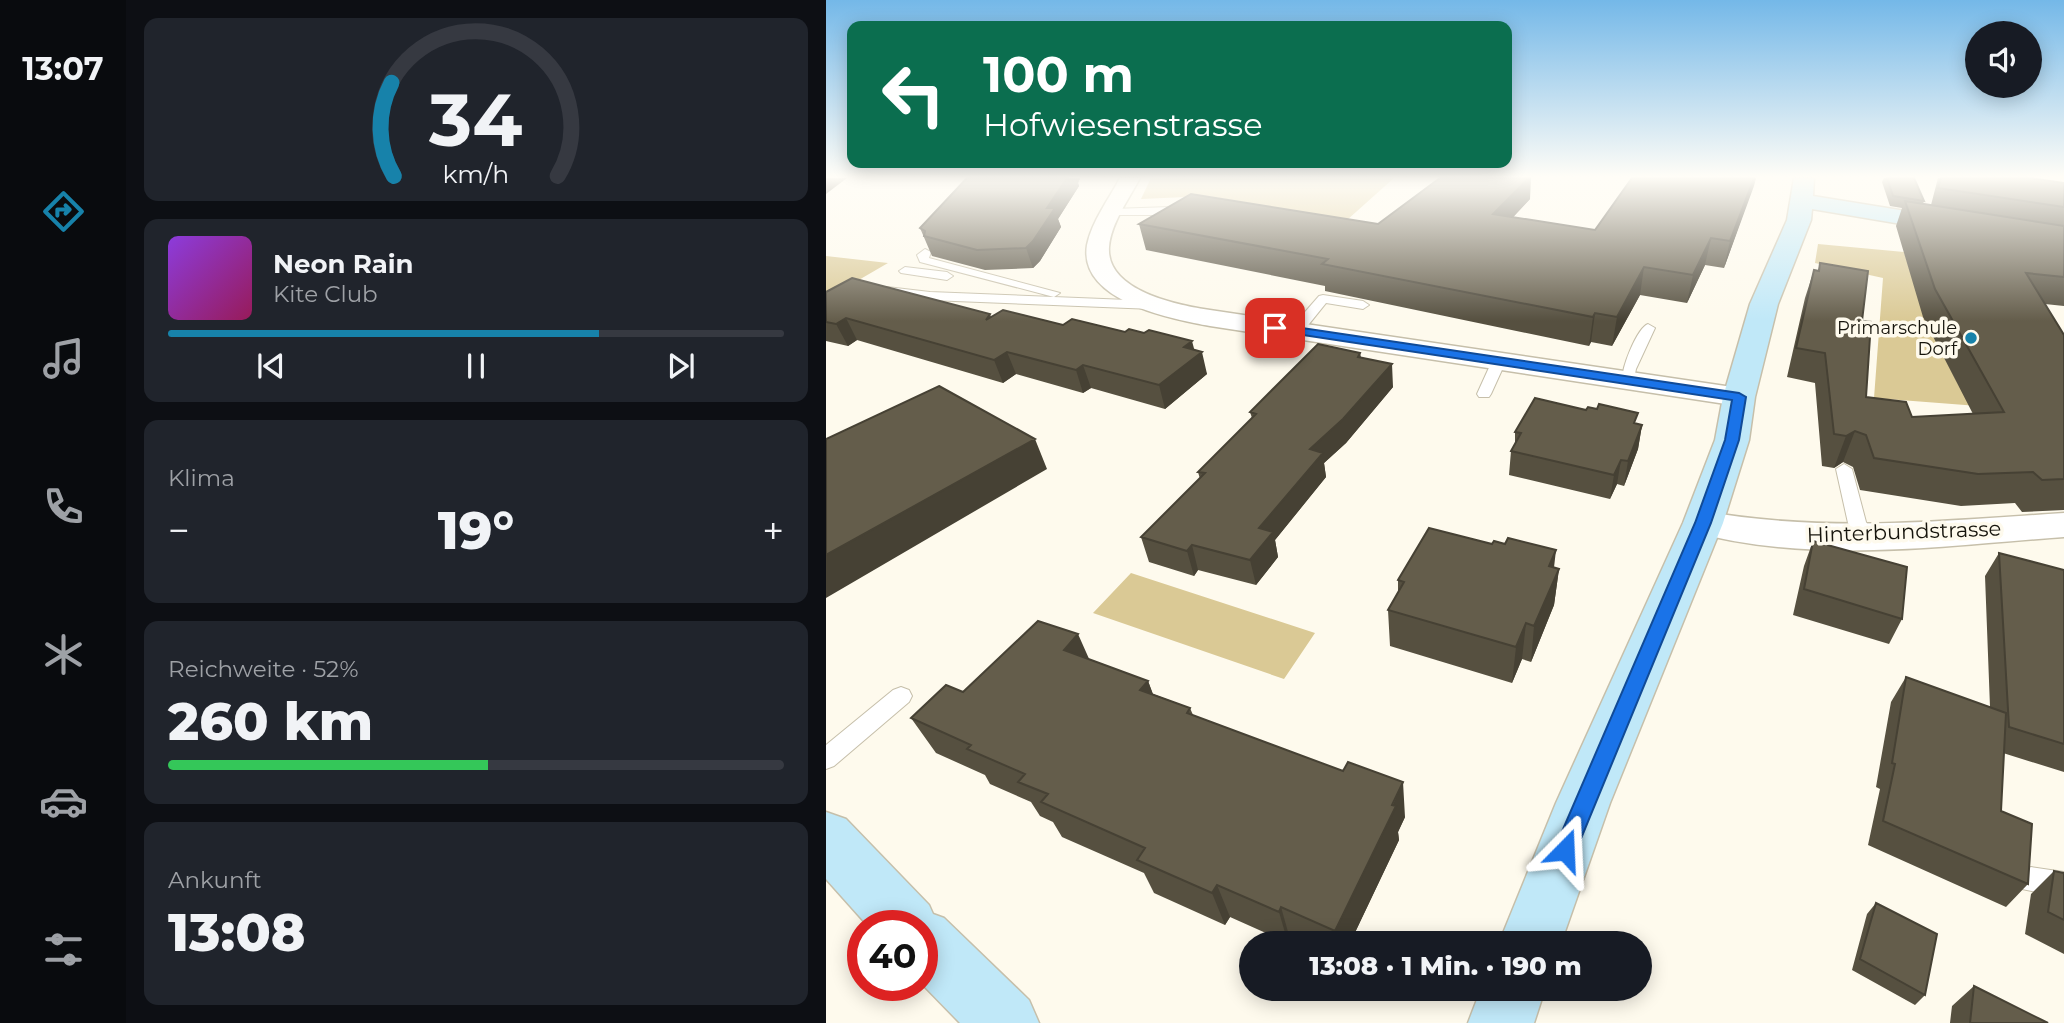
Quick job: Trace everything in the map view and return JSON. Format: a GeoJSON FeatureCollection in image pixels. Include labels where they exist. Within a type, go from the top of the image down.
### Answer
{"type":"FeatureCollection","features":[{"type":"Feature","properties":{"kind":"street"},"geometry":{"type":"LineString","coordinates":[[1106,226],[1100,241],[1098,257],[1105,273],[1125,291],[1153,305],[1200,317],[1739,397]]}},
{"type":"Feature","properties":{"kind":"street"},"geometry":{"type":"LineString","coordinates":[[1535,931],[1583,803],[1703,523],[1732,440],[1739,397],[1764,304],[1797,226]]}},
{"type":"Feature","properties":{"kind":"street"},"geometry":{"type":"LineString","coordinates":[[1960,226],[1974,229]]}},
{"type":"Feature","properties":{"kind":"street","name":"Hinterbundstrasse"},"geometry":{"type":"LineString","coordinates":[[1703,523],[1744,533],[1834,538],[2064,525]]}},
{"type":"Feature","properties":{"kind":"street"},"geometry":{"type":"LineString","coordinates":[[826,838],[893,910]]}},
{"type":"Feature","properties":{"kind":"street"},"geometry":{"type":"LineString","coordinates":[[938,956],[1006,1023]]}},
{"type":"Feature","properties":{"kind":"street"},"geometry":{"type":"LineString","coordinates":[[1501,1023],[1509,1001]]}},
{"type":"Feature","properties":{"kind":"lane"},"geometry":{"type":"LineString","coordinates":[[925,252],[924,260],[933,264],[964,268],[1094,302]]}},
{"type":"Feature","properties":{"kind":"lane"},"geometry":{"type":"LineString","coordinates":[[905,271],[1037,289]]}},
{"type":"Feature","properties":{"kind":"lane"},"geometry":{"type":"LineString","coordinates":[[885,290],[930,296],[1153,305]]}},
{"type":"Feature","properties":{"kind":"lane"},"geometry":{"type":"LineString","coordinates":[[1296,331],[1323,299],[1363,305]]}},
{"type":"Feature","properties":{"kind":"lane"},"geometry":{"type":"LineString","coordinates":[[1628,380],[1629,369],[1648,328]]}},
{"type":"Feature","properties":{"kind":"lane"},"geometry":{"type":"LineString","coordinates":[[1484,394],[1499,361]]}},
{"type":"Feature","properties":{"kind":"lane"},"geometry":{"type":"LineString","coordinates":[[1844,469],[1857,523],[1867,537]]}},
{"type":"Feature","properties":{"kind":"lane"},"geometry":{"type":"LineString","coordinates":[[826,759],[901,696]]}},
{"type":"Feature","properties":{"kind":"lane"},"geometry":{"type":"LineString","coordinates":[[2031,880],[2064,885]]}},
{"type":"Feature","properties":{"kind":"shaded area"},"geometry":{"type":"Polygon","coordinates":[[[1818,244],[1904,252],[1925,319],[1959,386],[2017,409],[1874,398],[1883,278],[1815,263],[1818,244]]]}},
{"type":"Feature","properties":{"kind":"shaded area"},"geometry":{"type":"Polygon","coordinates":[[[826,256],[888,263],[826,299],[826,256]]]}},
{"type":"Feature","properties":{"kind":"shaded area"},"geometry":{"type":"Polygon","coordinates":[[[1131,573],[1315,633],[1284,679],[1093,613],[1131,573]]]}},
{"type":"Feature","properties":{"kind":"building"},"geometry":{"type":"Polygon","coordinates":[[[922,226],[1043,226],[1026,248],[977,250],[924,236],[925,231],[920,228],[922,226]]]}},
{"type":"Feature","properties":{"kind":"building"},"geometry":{"type":"Polygon","coordinates":[[[1148,226],[1568,226],[1595,230],[1598,226],[1736,226],[1730,241],[1711,238],[1693,275],[1644,267],[1617,317],[1595,313],[1593,317],[1322,264],[1328,259],[1148,226]]]}},
{"type":"Feature","properties":{"kind":"building"},"geometry":{"type":"Polygon","coordinates":[[[1913,226],[2064,226],[2064,277],[2026,273],[2064,335],[2064,479],[2042,480],[2033,472],[1978,474],[1874,458],[1866,435],[1855,431],[1846,436],[1834,434],[1825,353],[1796,348],[1814,270],[1819,271],[1820,263],[1868,271],[1862,321],[1871,322],[1866,397],[1906,402],[1912,417],[2004,412],[1935,289],[1913,226]]]}},
{"type":"Feature","properties":{"kind":"building"},"geometry":{"type":"Polygon","coordinates":[[[852,278],[990,314],[986,320],[1003,310],[1063,325],[1072,319],[1125,332],[1129,329],[1144,333],[1149,330],[1192,341],[1184,347],[1202,352],[1159,385],[1083,365],[1076,370],[1007,352],[994,360],[846,318],[836,324],[826,322],[826,292],[852,278]]]}},
{"type":"Feature","properties":{"kind":"building"},"geometry":{"type":"Polygon","coordinates":[[[1318,344],[1360,353],[1358,357],[1392,364],[1343,419],[1310,449],[1323,453],[1259,528],[1273,532],[1250,560],[1192,545],[1187,551],[1141,537],[1205,473],[1198,472],[1256,414],[1250,412],[1318,344]]]}},
{"type":"Feature","properties":{"kind":"building"},"geometry":{"type":"Polygon","coordinates":[[[939,386],[1035,439],[826,555],[826,439],[939,386]]]}},
{"type":"Feature","properties":{"kind":"building"},"geometry":{"type":"Polygon","coordinates":[[[1535,398],[1586,410],[1588,407],[1597,409],[1599,404],[1638,413],[1634,423],[1642,425],[1628,461],[1621,460],[1614,475],[1511,451],[1521,433],[1515,432],[1535,398]]]}},
{"type":"Feature","properties":{"kind":"building"},"geometry":{"type":"Polygon","coordinates":[[[1429,528],[1492,544],[1494,541],[1505,544],[1508,538],[1556,550],[1549,566],[1559,569],[1534,626],[1526,623],[1516,647],[1388,610],[1404,582],[1398,580],[1429,528]]]}},
{"type":"Feature","properties":{"kind":"building"},"geometry":{"type":"Polygon","coordinates":[[[1813,541],[1907,567],[1902,619],[1804,589],[1813,541]]]}},
{"type":"Feature","properties":{"kind":"building"},"geometry":{"type":"Polygon","coordinates":[[[1999,553],[2064,570],[2064,744],[2009,727],[1999,553]]]}},
{"type":"Feature","properties":{"kind":"building"},"geometry":{"type":"Polygon","coordinates":[[[1038,621],[1078,634],[1064,650],[1148,681],[1140,690],[1190,708],[1187,713],[1343,771],[1348,762],[1403,782],[1392,805],[1396,806],[1335,931],[1281,907],[1279,912],[1217,885],[1212,893],[1137,860],[1145,848],[1041,802],[1048,794],[1018,782],[1025,774],[967,749],[971,745],[911,718],[946,685],[963,692],[1038,621]]]}},
{"type":"Feature","properties":{"kind":"building"},"geometry":{"type":"Polygon","coordinates":[[[1906,677],[2006,713],[2001,811],[2032,824],[2028,884],[1883,821],[1895,764],[1892,763],[1906,677]]]}},
{"type":"Feature","properties":{"kind":"building"},"geometry":{"type":"Polygon","coordinates":[[[2054,871],[2064,873],[2064,920],[2048,912],[2054,871]]]}},
{"type":"Feature","properties":{"kind":"building"},"geometry":{"type":"Polygon","coordinates":[[[1876,903],[1937,934],[1925,995],[1860,959],[1876,903]]]}},
{"type":"Feature","properties":{"kind":"building"},"geometry":{"type":"Polygon","coordinates":[[[1974,986],[2048,1023],[1970,1023],[1974,986]]]}},
{"type":"Feature","properties":{"kind":"place","name":"Primarschule Dorf"},"geometry":{"type":"Point","coordinates":[1971,338]}},
{"type":"Feature","properties":{"kind":"route"},"geometry":{"type":"LineString","coordinates":[[1275,328],[1739,397],[1732,440],[1703,523],[1565,850]]}}]}
